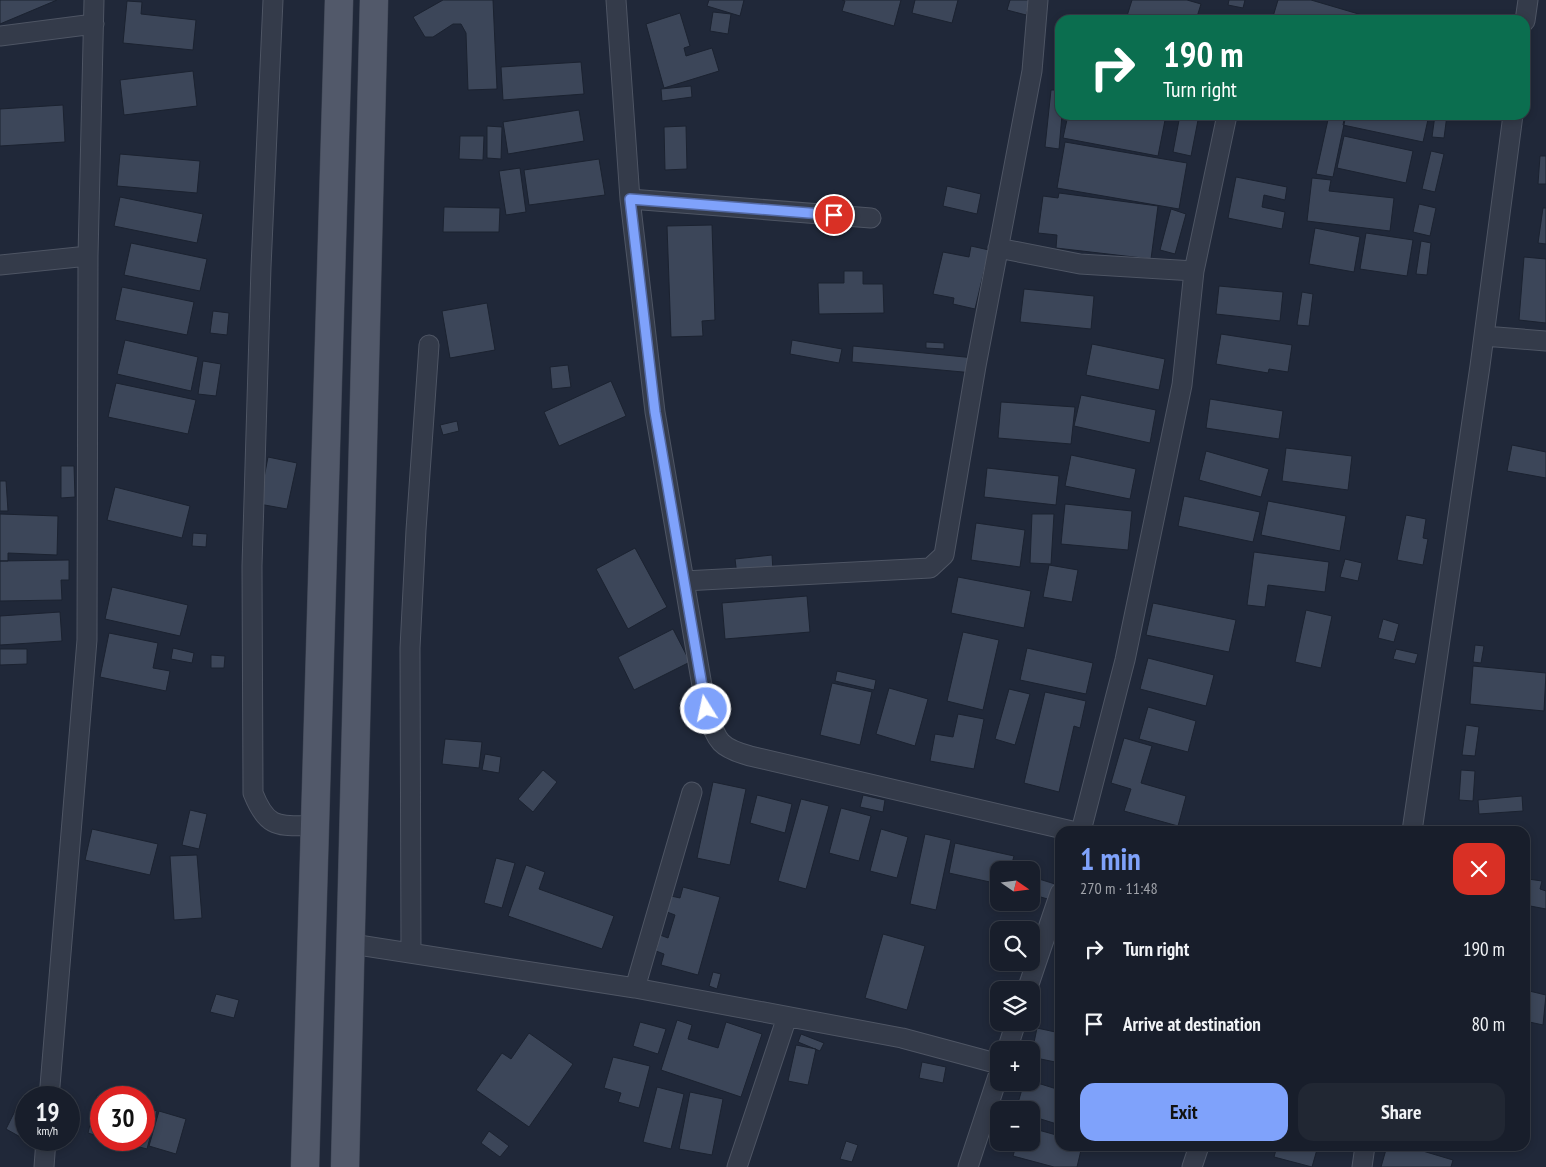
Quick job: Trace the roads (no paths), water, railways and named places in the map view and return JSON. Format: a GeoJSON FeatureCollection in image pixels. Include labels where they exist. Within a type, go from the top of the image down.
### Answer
{"type":"FeatureCollection","features":[{"type":"Feature","properties":{"kind":"main road"},"geometry":{"type":"LineString","coordinates":[[305,1167],[339,0]]}},
{"type":"Feature","properties":{"kind":"main road"},"geometry":{"type":"LineString","coordinates":[[345,1167],[374,0]]}},
{"type":"Feature","properties":{"kind":"street"},"geometry":{"type":"LineString","coordinates":[[50,1086],[87,640],[88,256],[94,0]]}},
{"type":"Feature","properties":{"kind":"street"},"geometry":{"type":"LineString","coordinates":[[274,0],[261,267],[253,546],[253,794],[260,812],[278,825],[316,826]]}},
{"type":"Feature","properties":{"kind":"street"},"geometry":{"type":"LineString","coordinates":[[616,0],[630,199],[655,412],[706,709],[716,738],[728,750],[1055,827]]}},
{"type":"Feature","properties":{"kind":"street"},"geometry":{"type":"LineString","coordinates":[[684,581],[930,568],[944,555],[998,248],[1032,71],[1038,0]]}},
{"type":"Feature","properties":{"kind":"street"},"geometry":{"type":"LineString","coordinates":[[1526,15],[1528,0]]}},
{"type":"Feature","properties":{"kind":"street"},"geometry":{"type":"LineString","coordinates":[[0,36],[94,24]]}},
{"type":"Feature","properties":{"kind":"street"},"geometry":{"type":"LineString","coordinates":[[1082,826],[1125,660],[1182,385],[1194,271],[1226,120]]}},
{"type":"Feature","properties":{"kind":"street"},"geometry":{"type":"LineString","coordinates":[[1413,826],[1484,336],[1512,120]]}},
{"type":"Feature","properties":{"kind":"street"},"geometry":{"type":"LineString","coordinates":[[630,199],[871,218]]}},
{"type":"Feature","properties":{"kind":"street"},"geometry":{"type":"LineString","coordinates":[[998,248],[1080,264],[1194,271]]}},
{"type":"Feature","properties":{"kind":"street"},"geometry":{"type":"LineString","coordinates":[[0,264],[88,256]]}},
{"type":"Feature","properties":{"kind":"street"},"geometry":{"type":"LineString","coordinates":[[1484,336],[1546,341]]}},
{"type":"Feature","properties":{"kind":"street"},"geometry":{"type":"LineString","coordinates":[[411,953],[410,648],[416,530],[430,345]]}},
{"type":"Feature","properties":{"kind":"street"},"geometry":{"type":"LineString","coordinates":[[635,988],[692,792]]}},
{"type":"Feature","properties":{"kind":"street"},"geometry":{"type":"LineString","coordinates":[[1030,981],[1055,908]]}},
{"type":"Feature","properties":{"kind":"street"},"geometry":{"type":"LineString","coordinates":[[352,944],[635,988],[902,1038],[990,1062]]}},
{"type":"Feature","properties":{"kind":"street"},"geometry":{"type":"LineString","coordinates":[[737,1167],[787,1017]]}},
{"type":"Feature","properties":{"kind":"street"},"geometry":{"type":"LineString","coordinates":[[968,1167],[993,1091]]}},
{"type":"Feature","properties":{"kind":"street"},"geometry":{"type":"LineString","coordinates":[[44,1167],[45,1151]]}},
{"type":"Feature","properties":{"kind":"street"},"geometry":{"type":"LineString","coordinates":[[1192,1167],[1197,1151]]}},
{"type":"Feature","properties":{"kind":"street"},"geometry":{"type":"LineString","coordinates":[[1362,1167],[1364,1151]]}}]}
